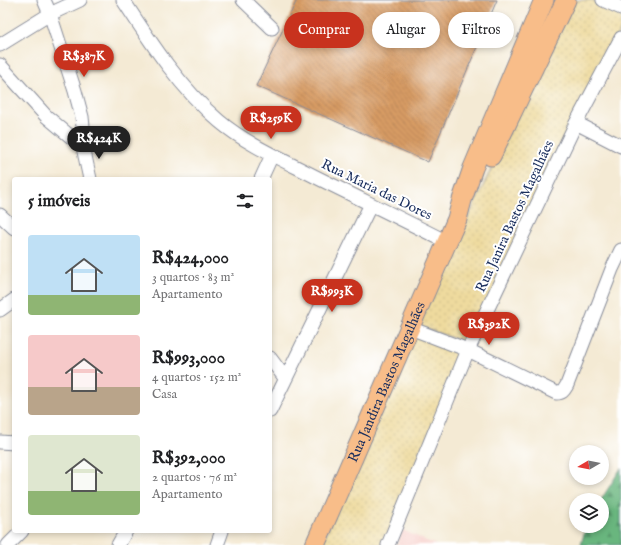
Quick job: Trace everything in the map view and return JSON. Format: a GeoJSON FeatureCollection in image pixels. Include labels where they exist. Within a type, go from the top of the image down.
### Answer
{"type":"FeatureCollection","features":[{"type":"Feature","properties":{"kind":"highway","name":"Rua Jandira Bastos Magalhães"},"geometry":{"type":"LineString","coordinates":[[315,545],[447,242],[457,218],[473,168],[544,0]]}},
{"type":"Feature","properties":{"kind":"highway","name":"Rua Jandira Bastos Magalhães"},"geometry":{"type":"LineString","coordinates":[[457,218],[468,204],[566,0]]}},
{"type":"Feature","properties":{"kind":"street"},"geometry":{"type":"LineString","coordinates":[[44,0],[67,65],[82,117],[84,136],[83,147],[90,177]]}},
{"type":"Feature","properties":{"kind":"street"},"geometry":{"type":"LineString","coordinates":[[0,45],[50,14],[80,0]]}},
{"type":"Feature","properties":{"kind":"street","name":"Rua Maria das Dores"},"geometry":{"type":"LineString","coordinates":[[124,0],[144,32],[171,69],[200,104],[220,122],[272,155],[447,242]]}},
{"type":"Feature","properties":{"kind":"street"},"geometry":{"type":"LineString","coordinates":[[243,0],[272,28]]}},
{"type":"Feature","properties":{"kind":"street"},"geometry":{"type":"LineString","coordinates":[[603,0],[621,8]]}},
{"type":"Feature","properties":{"kind":"street","name":"Rua Janira Bastos Magalhães"},"geometry":{"type":"LineString","coordinates":[[388,545],[468,350],[576,123],[621,38]]}},
{"type":"Feature","properties":{"kind":"street"},"geometry":{"type":"LineString","coordinates":[[0,65],[46,116],[83,147]]}},
{"type":"Feature","properties":{"kind":"street"},"geometry":{"type":"LineString","coordinates":[[576,123],[621,146]]}},
{"type":"Feature","properties":{"kind":"street"},"geometry":{"type":"LineString","coordinates":[[262,177],[272,155]]}},
{"type":"Feature","properties":{"kind":"street"},"geometry":{"type":"LineString","coordinates":[[272,407],[371,204]]}},
{"type":"Feature","properties":{"kind":"street"},"geometry":{"type":"LineString","coordinates":[[0,215],[12,226]]}},
{"type":"Feature","properties":{"kind":"street"},"geometry":{"type":"LineString","coordinates":[[410,328],[468,350],[556,393],[564,391],[616,272],[621,250]]}},
{"type":"Feature","properties":{"kind":"street"},"geometry":{"type":"LineString","coordinates":[[0,310],[12,301]]}},
{"type":"Feature","properties":{"kind":"street"},"geometry":{"type":"LineString","coordinates":[[272,361],[285,378]]}},
{"type":"Feature","properties":{"kind":"street"},"geometry":{"type":"LineString","coordinates":[[0,442],[12,443]]}},
{"type":"Feature","properties":{"kind":"street"},"geometry":{"type":"LineString","coordinates":[[8,545],[20,533]]}},
{"type":"Feature","properties":{"kind":"street"},"geometry":{"type":"LineString","coordinates":[[118,545],[125,533]]}},
{"type":"Feature","properties":{"kind":"street"},"geometry":{"type":"LineString","coordinates":[[217,545],[221,533]]}},
{"type":"Feature","properties":{"kind":"shaded area"},"geometry":{"type":"Polygon","coordinates":[[[402,530],[436,545],[397,545],[402,530]]]}},
{"type":"Feature","properties":{"kind":"green space"},"geometry":{"type":"Polygon","coordinates":[[[621,468],[621,545],[581,545],[584,533],[609,533],[609,493],[605,493],[621,468]]]}},
{"type":"Feature","properties":{"kind":"sand"},"geometry":{"type":"Polygon","coordinates":[[[573,0],[594,0],[621,14],[621,28],[467,343],[416,325],[573,0]]]}},
{"type":"Feature","properties":{"kind":"sand"},"geometry":{"type":"Polygon","coordinates":[[[413,334],[462,354],[384,545],[321,545],[413,334]]]}},
{"type":"Feature","properties":{"kind":"building"},"geometry":{"type":"Polygon","coordinates":[[[297,0],[497,0],[492,12],[448,12],[448,48],[477,48],[428,162],[256,86],[284,27],[284,48],[364,48],[364,12],[291,12],[297,0]]]}}]}
